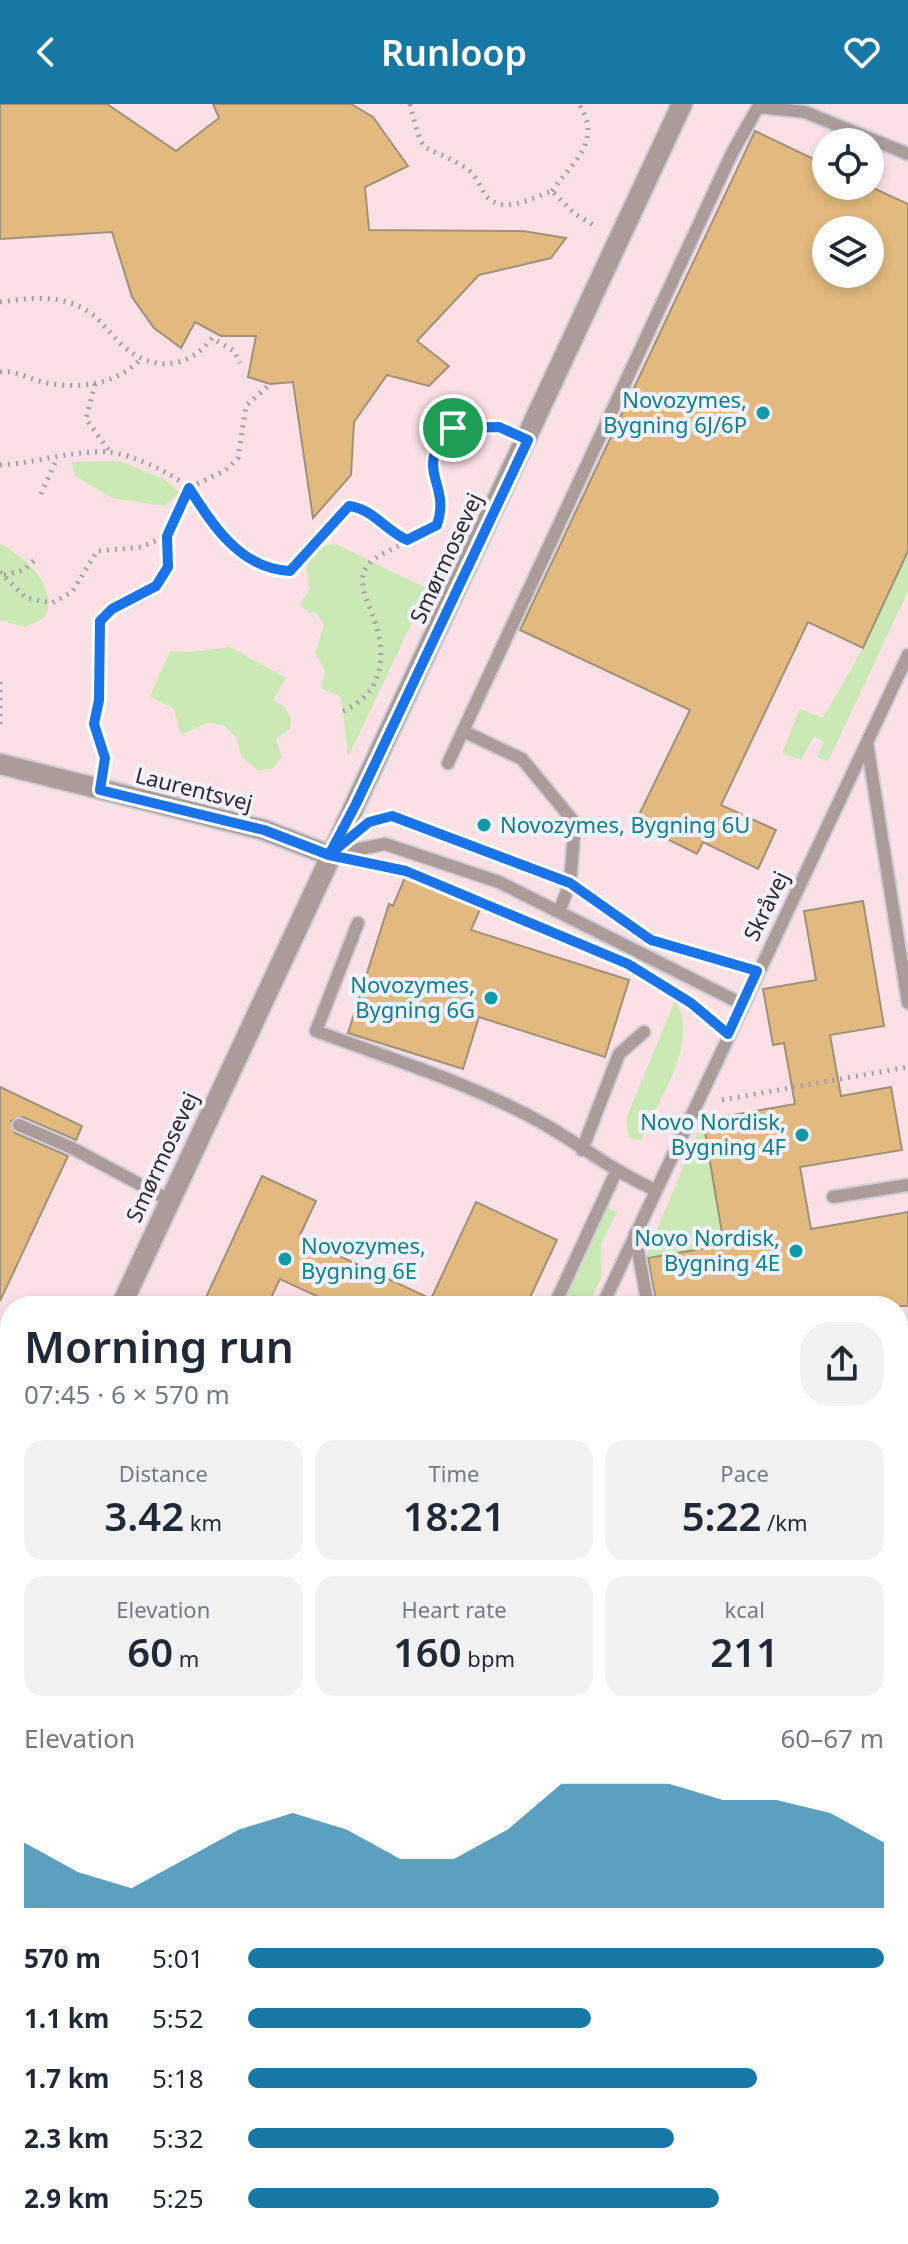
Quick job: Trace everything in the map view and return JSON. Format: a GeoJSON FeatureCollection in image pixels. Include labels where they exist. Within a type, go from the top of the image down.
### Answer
{"type":"FeatureCollection","features":[{"type":"Feature","properties":{"kind":"street","name":"Smørmosevej"},"geometry":{"type":"LineString","coordinates":[[126,1296],[329,855],[528,440],[682,104]]}},
{"type":"Feature","properties":{"kind":"street","name":"Laurentsvej"},"geometry":{"type":"LineString","coordinates":[[0,764],[264,830],[329,855]]}},
{"type":"Feature","properties":{"kind":"lane"},"geometry":{"type":"LineString","coordinates":[[448,763],[732,153],[758,107],[805,112],[908,154]]}},
{"type":"Feature","properties":{"kind":"lane","name":"Skråvej"},"geometry":{"type":"LineString","coordinates":[[607,1296],[908,655]]}},
{"type":"Feature","properties":{"kind":"lane"},"geometry":{"type":"LineString","coordinates":[[463,731],[522,759],[575,823],[570,883],[559,912]]}},
{"type":"Feature","properties":{"kind":"lane"},"geometry":{"type":"LineString","coordinates":[[867,743],[908,1003]]}},
{"type":"Feature","properties":{"kind":"lane","name":"Smørmosevej"},"geometry":{"type":"LineString","coordinates":[[329,855],[369,822],[392,816],[570,883],[651,940],[757,971]]}},
{"type":"Feature","properties":{"kind":"lane"},"geometry":{"type":"LineString","coordinates":[[329,855],[385,844],[499,882],[742,1004]]}},
{"type":"Feature","properties":{"kind":"lane"},"geometry":{"type":"LineString","coordinates":[[358,923],[316,1031],[437,1077],[543,1124],[616,1172],[655,1190]]}},
{"type":"Feature","properties":{"kind":"lane"},"geometry":{"type":"LineString","coordinates":[[582,1150],[619,1054],[644,1032]]}},
{"type":"Feature","properties":{"kind":"lane"},"geometry":{"type":"LineString","coordinates":[[19,1125],[72,1148],[169,1200]]}},
{"type":"Feature","properties":{"kind":"lane"},"geometry":{"type":"LineString","coordinates":[[559,1296],[616,1172]]}},
{"type":"Feature","properties":{"kind":"lane"},"geometry":{"type":"LineString","coordinates":[[833,1197],[908,1185]]}},
{"type":"Feature","properties":{"kind":"lane"},"geometry":{"type":"LineString","coordinates":[[635,1234],[646,1296]]}},
{"type":"Feature","properties":{"kind":"path"},"geometry":{"type":"LineString","coordinates":[[410,104],[417,140],[429,152],[468,169],[487,197],[504,204],[521,203],[552,191],[585,152],[589,124],[579,104]]}},
{"type":"Feature","properties":{"kind":"path"},"geometry":{"type":"LineString","coordinates":[[552,191],[575,214],[596,227],[621,236]]}},
{"type":"Feature","properties":{"kind":"path"},"geometry":{"type":"LineString","coordinates":[[0,302],[41,298],[84,308],[140,360],[164,365],[179,364],[200,354],[212,338],[234,351],[240,363]]}},
{"type":"Feature","properties":{"kind":"path"},"geometry":{"type":"LineString","coordinates":[[0,372],[71,386],[95,384],[125,375],[140,360]]}},
{"type":"Feature","properties":{"kind":"path"},"geometry":{"type":"LineString","coordinates":[[95,384],[86,419],[110,452]]}},
{"type":"Feature","properties":{"kind":"path"},"geometry":{"type":"LineString","coordinates":[[100,790],[105,758],[94,724],[99,700],[100,621],[112,609],[156,586],[168,567],[167,536],[189,488],[226,470],[238,458],[246,406],[270,384]]}},
{"type":"Feature","properties":{"kind":"path"},"geometry":{"type":"LineString","coordinates":[[343,711],[368,697],[381,666],[376,624],[364,592],[364,571],[373,558],[437,525],[443,507],[433,478],[432,459],[439,442],[453,428],[499,427],[528,440]]}},
{"type":"Feature","properties":{"kind":"path"},"geometry":{"type":"LineString","coordinates":[[0,465],[110,452],[143,461],[189,488],[227,543],[269,570],[290,571],[349,506],[365,508],[390,532],[407,540]]}},
{"type":"Feature","properties":{"kind":"path"},"geometry":{"type":"LineString","coordinates":[[41,494],[49,470],[57,458]]}},
{"type":"Feature","properties":{"kind":"path"},"geometry":{"type":"LineString","coordinates":[[2,573],[26,598],[52,603],[72,592],[97,551],[141,547],[167,536]]}},
{"type":"Feature","properties":{"kind":"path"},"geometry":{"type":"LineString","coordinates":[[2,573],[24,570],[36,559]]}},
{"type":"Feature","properties":{"kind":"path"},"geometry":{"type":"LineString","coordinates":[[0,682],[0,730]]}},
{"type":"Feature","properties":{"kind":"path"},"geometry":{"type":"LineString","coordinates":[[460,893],[516,916]]}},
{"type":"Feature","properties":{"kind":"path"},"geometry":{"type":"LineString","coordinates":[[691,1003],[728,1034]]}},
{"type":"Feature","properties":{"kind":"path"},"geometry":{"type":"LineString","coordinates":[[698,1099],[710,1102],[908,1067]]}},
{"type":"Feature","properties":{"kind":"shaded area"},"geometry":{"type":"Polygon","coordinates":[[[0,104],[908,104],[908,1296],[0,1296],[0,104]]]}},
{"type":"Feature","properties":{"kind":"green space"},"geometry":{"type":"Polygon","coordinates":[[[120,461],[166,480],[180,493],[164,506],[112,498],[75,476],[72,462],[120,461]]]}},
{"type":"Feature","properties":{"kind":"green space"},"geometry":{"type":"Polygon","coordinates":[[[334,543],[428,589],[348,757],[341,697],[321,688],[325,671],[315,653],[324,625],[316,613],[309,613],[300,604],[310,589],[306,569],[309,552],[334,543]]]}},
{"type":"Feature","properties":{"kind":"green space"},"geometry":{"type":"Polygon","coordinates":[[[0,544],[29,565],[38,575],[48,596],[44,618],[25,627],[0,620],[0,544]]]}},
{"type":"Feature","properties":{"kind":"green space"},"geometry":{"type":"Polygon","coordinates":[[[908,551],[908,591],[828,762],[817,757],[824,742],[814,736],[801,760],[782,753],[800,709],[823,718],[863,648],[908,551]]]}},
{"type":"Feature","properties":{"kind":"green space"},"geometry":{"type":"Polygon","coordinates":[[[230,647],[286,678],[273,700],[284,706],[291,718],[290,728],[276,740],[282,757],[273,768],[259,771],[242,757],[236,737],[224,726],[209,722],[181,735],[174,709],[150,696],[170,651],[230,647]]]}},
{"type":"Feature","properties":{"kind":"green space"},"geometry":{"type":"Polygon","coordinates":[[[675,1000],[682,1016],[683,1034],[674,1071],[641,1140],[629,1138],[626,1119],[675,1000]]]}},
{"type":"Feature","properties":{"kind":"green space"},"geometry":{"type":"Polygon","coordinates":[[[703,1120],[724,1245],[646,1258],[652,1241],[703,1120]]]}},
{"type":"Feature","properties":{"kind":"green space"},"geometry":{"type":"Polygon","coordinates":[[[605,1206],[617,1212],[601,1245],[602,1276],[593,1296],[563,1296],[605,1206]]]}},
{"type":"Feature","properties":{"kind":"building"},"geometry":{"type":"Polygon","coordinates":[[[0,104],[107,104],[176,151],[219,118],[213,104],[351,104],[373,117],[408,166],[365,187],[369,230],[523,231],[566,238],[551,258],[479,275],[417,341],[449,366],[429,386],[387,375],[354,422],[351,475],[313,518],[293,382],[270,384],[248,377],[256,336],[221,336],[195,322],[181,348],[154,328],[132,297],[112,232],[0,239],[0,104]]]}},
{"type":"Feature","properties":{"kind":"building","name":"Novozymes, Bygning 6J/6P"},"geometry":{"type":"Polygon","coordinates":[[[755,131],[812,158],[812,200],[884,200],[884,193],[908,204],[908,551],[863,648],[808,622],[721,805],[776,830],[758,869],[703,842],[697,854],[635,823],[690,710],[520,630],[755,131]]]}},
{"type":"Feature","properties":{"kind":"building","name":"Novozymes, Bygning 6G"},"geometry":{"type":"Polygon","coordinates":[[[406,875],[481,907],[471,930],[629,980],[605,1057],[479,1017],[463,1069],[348,1033],[389,904],[393,906],[406,875]]]}},
{"type":"Feature","properties":{"kind":"building"},"geometry":{"type":"Polygon","coordinates":[[[863,901],[884,1026],[830,1035],[841,1096],[891,1087],[902,1150],[800,1167],[811,1229],[908,1212],[908,1296],[655,1296],[648,1258],[724,1245],[703,1120],[795,1104],[784,1043],[773,1045],[763,989],[816,980],[804,911],[863,901]]]}},
{"type":"Feature","properties":{"kind":"building"},"geometry":{"type":"Polygon","coordinates":[[[0,1087],[82,1126],[76,1140],[23,1117],[11,1121],[15,1133],[68,1156],[0,1296],[0,1087]]]}},
{"type":"Feature","properties":{"kind":"building","name":"Novozymes, Bygning 6E"},"geometry":{"type":"Polygon","coordinates":[[[262,1176],[316,1201],[299,1237],[425,1296],[317,1296],[280,1279],[272,1296],[207,1296],[262,1176]]]}},
{"type":"Feature","properties":{"kind":"building","name":"Novozymes, Bygning 6E"},"geometry":{"type":"Polygon","coordinates":[[[476,1202],[557,1240],[531,1296],[432,1296],[476,1202]]]}},
{"type":"Feature","properties":{"kind":"place","name":"Novozymes, Bygning 6J/6P"},"geometry":{"type":"Point","coordinates":[763,413]}},
{"type":"Feature","properties":{"kind":"place","name":"Novozymes, Bygning 6U"},"geometry":{"type":"Point","coordinates":[484,825]}},
{"type":"Feature","properties":{"kind":"place","name":"Novozymes, Bygning 6G"},"geometry":{"type":"Point","coordinates":[491,998]}},
{"type":"Feature","properties":{"kind":"place","name":"Novo Nordisk, Bygning 4F"},"geometry":{"type":"Point","coordinates":[802,1135]}},
{"type":"Feature","properties":{"kind":"place","name":"Novo Nordisk, Bygning 4E"},"geometry":{"type":"Point","coordinates":[796,1251]}},
{"type":"Feature","properties":{"kind":"place","name":"Novozymes, Bygning 6E"},"geometry":{"type":"Point","coordinates":[285,1259]}},
{"type":"Feature","properties":{"kind":"route"},"geometry":{"type":"LineString","coordinates":[[453,428],[439,442],[432,459],[433,478],[443,507],[437,525],[425,534],[407,540],[390,532],[365,508],[349,506],[327,534],[316,540],[290,571],[269,570],[227,543],[189,488],[172,520],[167,536],[168,567],[156,586],[112,609],[100,621],[97,644],[99,700],[94,724],[105,758],[100,790],[264,830],[329,855],[406,871],[628,964],[691,1003],[728,1034],[757,971],[651,940],[616,912],[570,883],[392,816],[369,822],[329,855],[528,440],[499,427],[453,428]]}}]}
